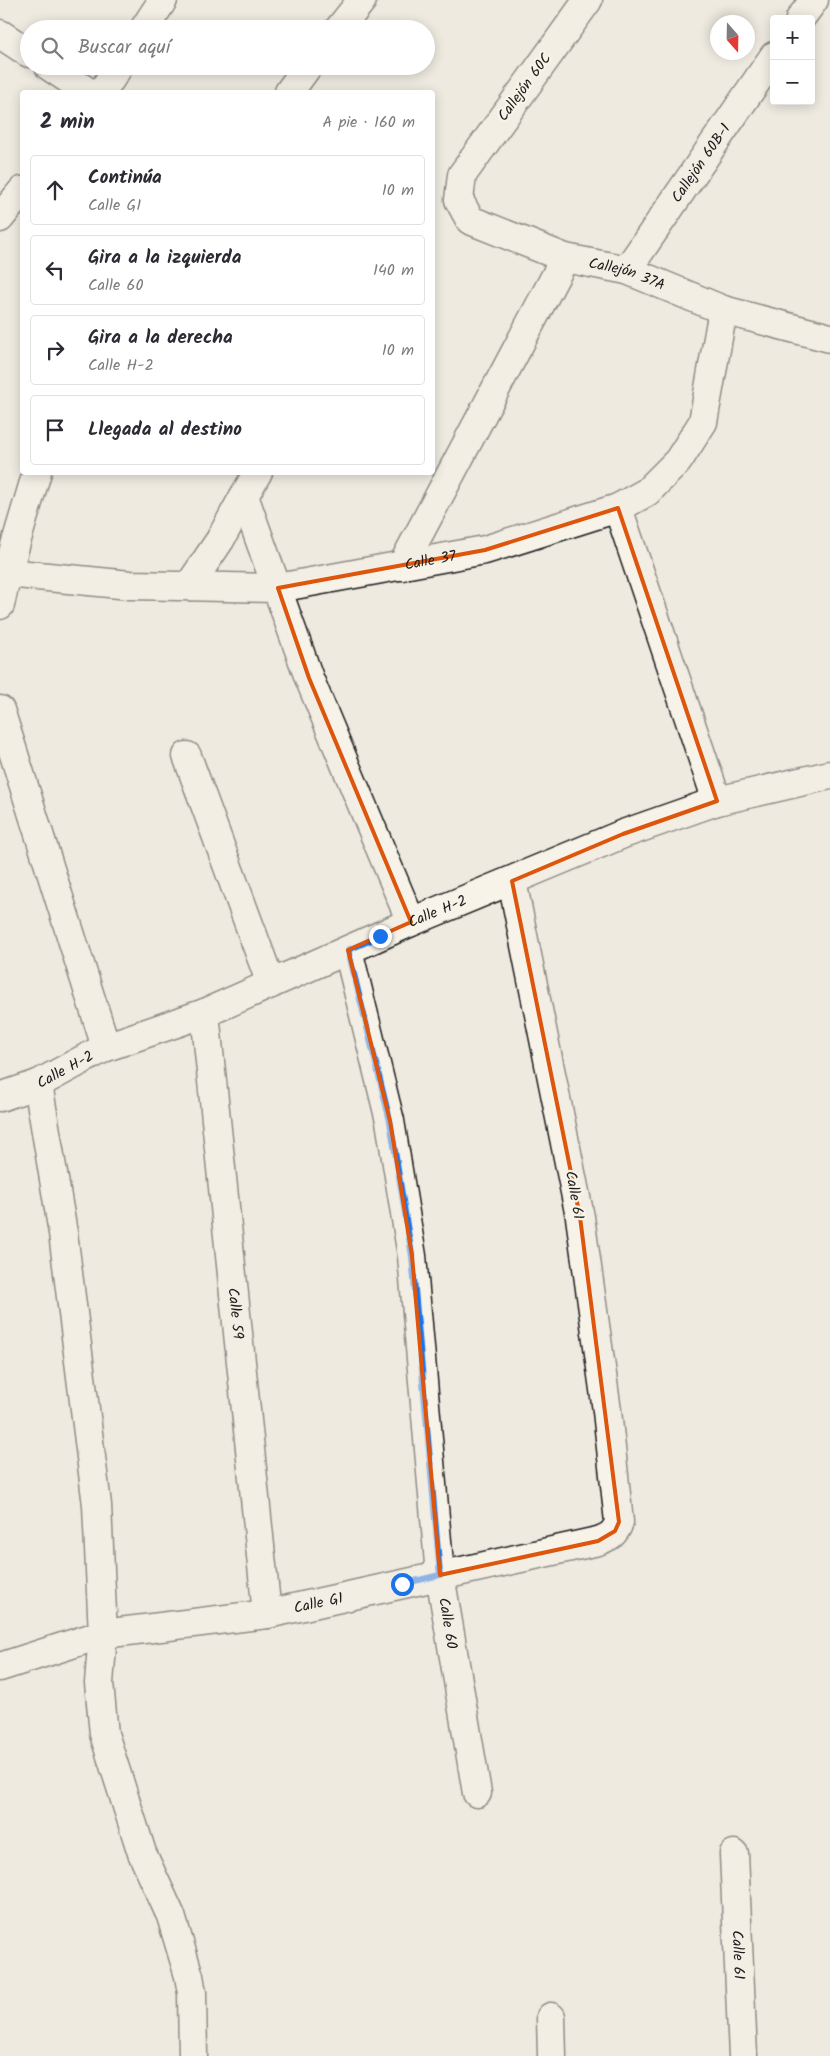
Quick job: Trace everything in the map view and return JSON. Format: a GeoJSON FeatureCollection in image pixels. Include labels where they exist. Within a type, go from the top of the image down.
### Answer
{"type":"FeatureCollection","features":[{"type":"Feature","properties":{"kind":"street"},"geometry":{"type":"LineString","coordinates":[[150,20],[163,0]]}},
{"type":"Feature","properties":{"kind":"street"},"geometry":{"type":"LineString","coordinates":[[345,20],[362,0]]}},
{"type":"Feature","properties":{"kind":"street","name":"Callejón 60C"},"geometry":{"type":"LineString","coordinates":[[462,175],[588,0]]}},
{"type":"Feature","properties":{"kind":"street"},"geometry":{"type":"LineString","coordinates":[[803,15],[814,0]]}},
{"type":"Feature","properties":{"kind":"street"},"geometry":{"type":"LineString","coordinates":[[0,34],[20,47]]}},
{"type":"Feature","properties":{"kind":"street","name":"Callejón 60B-1"},"geometry":{"type":"LineString","coordinates":[[627,270],[771,60]]}},
{"type":"Feature","properties":{"kind":"street"},"geometry":{"type":"LineString","coordinates":[[62,75],[85,90]]}},
{"type":"Feature","properties":{"kind":"street"},"geometry":{"type":"LineString","coordinates":[[103,90],[113,75]]}},
{"type":"Feature","properties":{"kind":"street"},"geometry":{"type":"LineString","coordinates":[[290,90],[301,75]]}},
{"type":"Feature","properties":{"kind":"street","name":"Callejón 37A"},"geometry":{"type":"LineString","coordinates":[[462,175],[459,200],[470,220],[566,258],[627,270],[723,310],[830,338]]}},
{"type":"Feature","properties":{"kind":"street"},"geometry":{"type":"LineString","coordinates":[[0,218],[20,193]]}},
{"type":"Feature","properties":{"kind":"street"},"geometry":{"type":"LineString","coordinates":[[402,566],[566,258]]}},
{"type":"Feature","properties":{"kind":"street","name":"Calle 37"},"geometry":{"type":"LineString","coordinates":[[4,571],[130,585],[278,588],[485,550],[618,508],[647,492],[678,462],[704,422],[723,310]]}},
{"type":"Feature","properties":{"kind":"street"},"geometry":{"type":"LineString","coordinates":[[0,605],[4,571],[36,475]]}},
{"type":"Feature","properties":{"kind":"street"},"geometry":{"type":"LineString","coordinates":[[189,586],[220,540],[256,475]]}},
{"type":"Feature","properties":{"kind":"street"},"geometry":{"type":"LineString","coordinates":[[244,496],[309,678],[411,922]]}},
{"type":"Feature","properties":{"kind":"street"},"geometry":{"type":"LineString","coordinates":[[618,508],[717,801]]}},
{"type":"Feature","properties":{"kind":"street"},"geometry":{"type":"LineString","coordinates":[[0,710],[106,1047]]}},
{"type":"Feature","properties":{"kind":"street"},"geometry":{"type":"LineString","coordinates":[[186,756],[271,984]]}},
{"type":"Feature","properties":{"kind":"street","name":"Calle H-2"},"geometry":{"type":"LineString","coordinates":[[0,1097],[38,1084],[106,1047],[205,1013],[411,922],[623,834],[717,801],[830,774]]}},
{"type":"Feature","properties":{"kind":"street","name":"Calle 61"},"geometry":{"type":"LineString","coordinates":[[512,881],[580,1217],[607,1411],[616,1513]]}},
{"type":"Feature","properties":{"kind":"street","name":"Calle 60"},"geometry":{"type":"LineString","coordinates":[[348,950],[390,1121],[412,1256],[440,1575],[477,1793]]}},
{"type":"Feature","properties":{"kind":"street","name":"Calle 59"},"geometry":{"type":"LineString","coordinates":[[205,1013],[268,1614]]}},
{"type":"Feature","properties":{"kind":"street"},"geometry":{"type":"LineString","coordinates":[[38,1084],[63,1233],[97,1505],[103,1634],[99,1683],[104,1734],[142,1853],[171,1916],[189,1976],[192,1993],[193,2056]]}},
{"type":"Feature","properties":{"kind":"street","name":"Calle G1"},"geometry":{"type":"LineString","coordinates":[[0,1667],[103,1634],[268,1614],[604,1539],[616,1531],[619,1522],[616,1513]]}},
{"type":"Feature","properties":{"kind":"street","name":"Calle 61"},"geometry":{"type":"LineString","coordinates":[[734,1854],[743,2056]]}},
{"type":"Feature","properties":{"kind":"street"},"geometry":{"type":"LineString","coordinates":[[551,2017],[552,2056]]}},
{"type":"Feature","properties":{"kind":"highlighted area"},"geometry":{"type":"Polygon","coordinates":[[[618,508],[717,801],[623,834],[512,881],[580,1217],[619,1522],[615,1531],[598,1541],[440,1575],[412,1256],[390,1121],[348,950],[411,922],[309,678],[278,588],[485,550],[618,508]]]}},
{"type":"Feature","properties":{"kind":"route"},"geometry":{"type":"LineString","coordinates":[[380,936],[348,950],[390,1121],[412,1256],[440,1575],[402,1584]]}}]}
